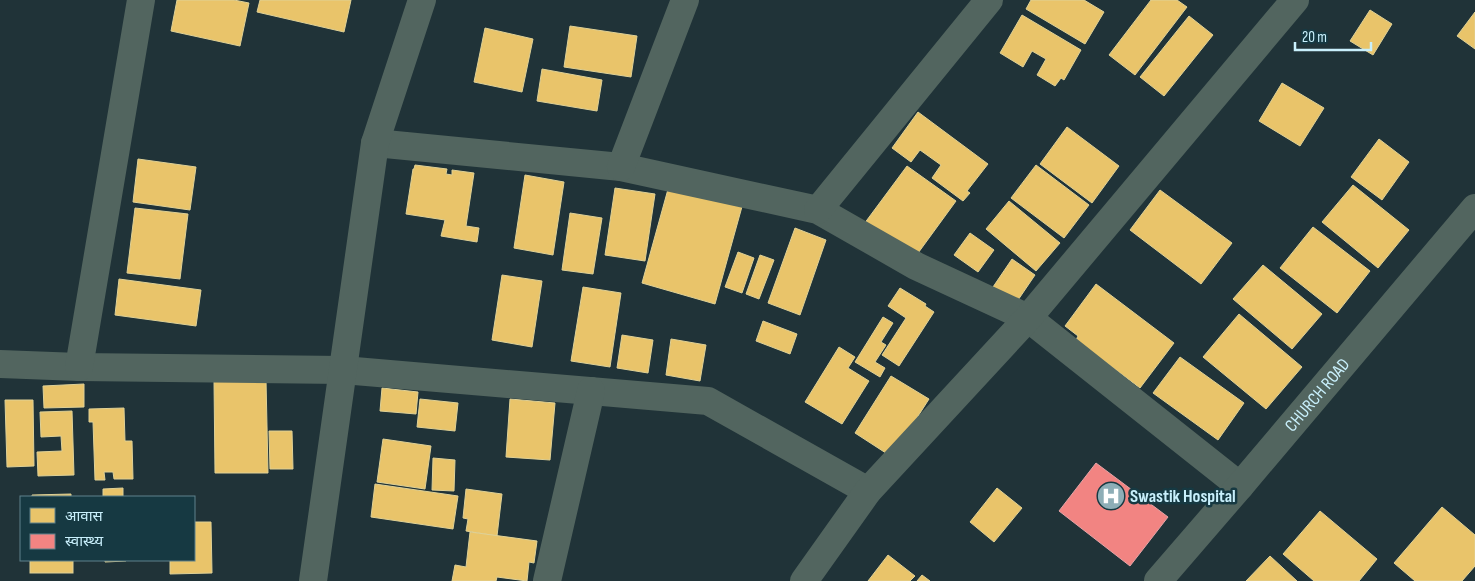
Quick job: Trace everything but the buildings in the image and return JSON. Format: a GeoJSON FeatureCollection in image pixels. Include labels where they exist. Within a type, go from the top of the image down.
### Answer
{"type":"FeatureCollection","features":[{"type":"Feature","properties":{"kind":"street"},"geometry":{"type":"LineString","coordinates":[[79,367],[141,0]]}},
{"type":"Feature","properties":{"kind":"street"},"geometry":{"type":"LineString","coordinates":[[313,581],[375,143],[422,0]]}},
{"type":"Feature","properties":{"kind":"street"},"geometry":{"type":"LineString","coordinates":[[621,167],[685,0]]}},
{"type":"Feature","properties":{"kind":"street"},"geometry":{"type":"LineString","coordinates":[[818,210],[989,0]]}},
{"type":"Feature","properties":{"kind":"street"},"geometry":{"type":"LineString","coordinates":[[804,581],[868,492],[1028,318],[1295,0]]}},
{"type":"Feature","properties":{"kind":"street"},"geometry":{"type":"LineString","coordinates":[[375,143],[621,167],[818,210],[916,266],[1028,318],[1240,486]]}},
{"type":"Feature","properties":{"kind":"street","name":"CHURCH ROAD"},"geometry":{"type":"LineString","coordinates":[[1158,581],[1471,221]]}},
{"type":"Feature","properties":{"kind":"street"},"geometry":{"type":"LineString","coordinates":[[0,364],[79,367],[343,370],[708,401],[868,492]]}},
{"type":"Feature","properties":{"kind":"street"},"geometry":{"type":"LineString","coordinates":[[547,581],[591,391]]}},
{"type":"Feature","properties":{"kind":"place","name":"Swastik Hospital"},"geometry":{"type":"Point","coordinates":[1111,496]}}]}
